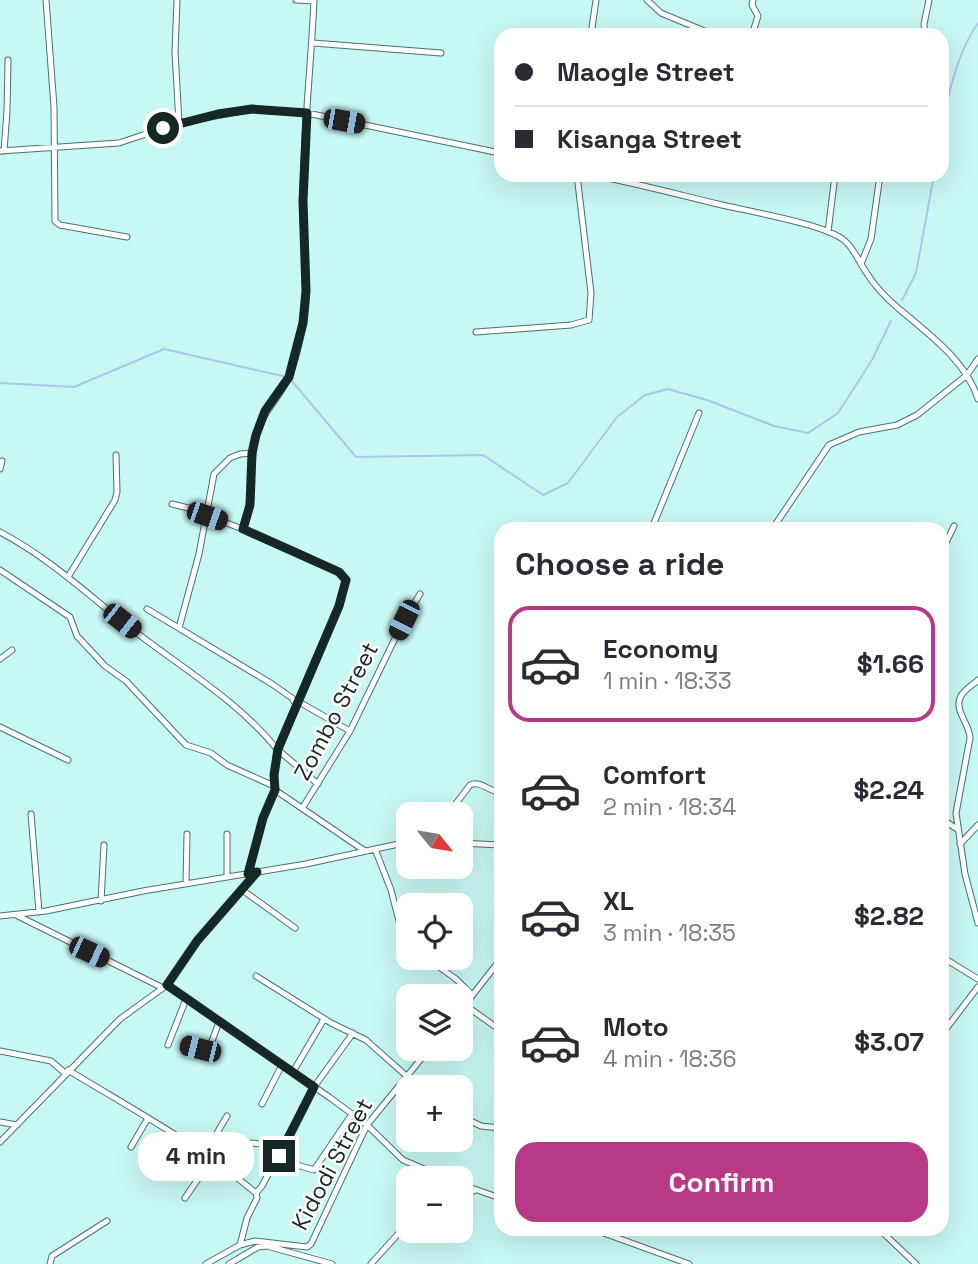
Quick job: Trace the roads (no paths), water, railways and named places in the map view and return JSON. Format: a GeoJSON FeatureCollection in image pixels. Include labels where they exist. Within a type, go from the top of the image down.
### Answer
{"type":"FeatureCollection","features":[{"type":"Feature","properties":{"kind":"street"},"geometry":{"type":"LineString","coordinates":[[46,0],[54,107],[55,221],[127,237]]}},
{"type":"Feature","properties":{"kind":"street"},"geometry":{"type":"LineString","coordinates":[[177,0],[174,52],[178,123]]}},
{"type":"Feature","properties":{"kind":"street"},"geometry":{"type":"LineString","coordinates":[[243,529],[250,505],[252,453],[260,420],[289,377],[303,323],[306,291],[303,201],[314,1],[296,0]]}},
{"type":"Feature","properties":{"kind":"street"},"geometry":{"type":"LineString","coordinates":[[592,28],[596,0]]}},
{"type":"Feature","properties":{"kind":"street"},"geometry":{"type":"LineString","coordinates":[[647,0],[661,13],[697,28]]}},
{"type":"Feature","properties":{"kind":"street"},"geometry":{"type":"LineString","coordinates":[[753,0],[752,5],[758,16],[754,28]]}},
{"type":"Feature","properties":{"kind":"street"},"geometry":{"type":"LineString","coordinates":[[924,28],[929,0]]}},
{"type":"Feature","properties":{"kind":"street"},"geometry":{"type":"LineString","coordinates":[[313,43],[441,53]]}},
{"type":"Feature","properties":{"kind":"street"},"geometry":{"type":"LineString","coordinates":[[8,60],[7,111],[2,151],[118,143],[178,123],[252,109],[307,113],[494,152]]}},
{"type":"Feature","properties":{"kind":"street"},"geometry":{"type":"LineString","coordinates":[[476,332],[571,325],[589,320],[589,275],[579,182]]}},
{"type":"Feature","properties":{"kind":"street"},"geometry":{"type":"LineString","coordinates":[[622,182],[828,232],[846,242],[866,274],[891,303],[932,337],[967,375],[978,399]]}},
{"type":"Feature","properties":{"kind":"street"},"geometry":{"type":"LineString","coordinates":[[828,232],[834,182]]}},
{"type":"Feature","properties":{"kind":"street"},"geometry":{"type":"LineString","coordinates":[[861,264],[871,240],[879,182]]}},
{"type":"Feature","properties":{"kind":"street"},"geometry":{"type":"LineString","coordinates":[[777,522],[829,445],[859,432],[897,425],[937,401],[967,375],[978,359]]}},
{"type":"Feature","properties":{"kind":"street"},"geometry":{"type":"LineString","coordinates":[[654,522],[699,413]]}},
{"type":"Feature","properties":{"kind":"street"},"geometry":{"type":"LineString","coordinates":[[179,628],[197,563],[212,482],[218,468],[240,454],[252,453]]}},
{"type":"Feature","properties":{"kind":"street"},"geometry":{"type":"LineString","coordinates":[[68,577],[115,500],[116,454]]}},
{"type":"Feature","properties":{"kind":"street"},"geometry":{"type":"LineString","coordinates":[[0,469],[2,461]]}},
{"type":"Feature","properties":{"kind":"street"},"geometry":{"type":"LineString","coordinates":[[172,504],[243,529],[339,572],[346,580],[339,606],[278,749],[275,788],[263,818],[248,874]]}},
{"type":"Feature","properties":{"kind":"street"},"geometry":{"type":"LineString","coordinates":[[949,536],[954,526]]}},
{"type":"Feature","properties":{"kind":"street"},"geometry":{"type":"LineString","coordinates":[[0,532],[40,554],[242,714],[296,767],[318,783]]}},
{"type":"Feature","properties":{"kind":"street"},"geometry":{"type":"LineString","coordinates":[[0,570],[70,617],[77,636],[105,666],[126,681],[186,745],[211,753],[227,765],[275,788],[365,851]]}},
{"type":"Feature","properties":{"kind":"street","name":"Zombo Street"},"geometry":{"type":"LineString","coordinates":[[303,807],[350,731],[404,620],[420,594]]}},
{"type":"Feature","properties":{"kind":"street"},"geometry":{"type":"LineString","coordinates":[[147,609],[272,684],[298,704],[350,731]]}},
{"type":"Feature","properties":{"kind":"street"},"geometry":{"type":"LineString","coordinates":[[0,659],[12,650]]}},
{"type":"Feature","properties":{"kind":"street"},"geometry":{"type":"LineString","coordinates":[[978,680],[959,700],[961,714],[970,730],[970,738],[957,798],[957,829],[970,898],[978,923]]}},
{"type":"Feature","properties":{"kind":"street"},"geometry":{"type":"LineString","coordinates":[[0,727],[68,760]]}},
{"type":"Feature","properties":{"kind":"street"},"geometry":{"type":"LineString","coordinates":[[457,802],[470,785],[479,784],[494,792]]}},
{"type":"Feature","properties":{"kind":"street"},"geometry":{"type":"LineString","coordinates":[[31,814],[39,912]]}},
{"type":"Feature","properties":{"kind":"street"},"geometry":{"type":"LineString","coordinates":[[949,824],[957,829]]}},
{"type":"Feature","properties":{"kind":"street"},"geometry":{"type":"LineString","coordinates":[[960,844],[978,825]]}},
{"type":"Feature","properties":{"kind":"street"},"geometry":{"type":"LineString","coordinates":[[186,883],[187,834]]}},
{"type":"Feature","properties":{"kind":"street"},"geometry":{"type":"LineString","coordinates":[[227,876],[228,834]]}},
{"type":"Feature","properties":{"kind":"street"},"geometry":{"type":"LineString","coordinates":[[473,844],[494,845]]}},
{"type":"Feature","properties":{"kind":"street"},"geometry":{"type":"LineString","coordinates":[[101,901],[103,845]]}},
{"type":"Feature","properties":{"kind":"street"},"geometry":{"type":"LineString","coordinates":[[2,914],[39,912],[396,845]]}},
{"type":"Feature","properties":{"kind":"street"},"geometry":{"type":"LineString","coordinates":[[375,849],[396,910]]}},
{"type":"Feature","properties":{"kind":"street"},"geometry":{"type":"LineString","coordinates":[[0,1142],[120,1019],[165,986],[197,941],[257,872]]}},
{"type":"Feature","properties":{"kind":"street"},"geometry":{"type":"LineString","coordinates":[[241,889],[295,928]]}},
{"type":"Feature","properties":{"kind":"street"},"geometry":{"type":"LineString","coordinates":[[16,915],[165,986],[186,999],[368,1125],[403,1160],[417,1166]]}},
{"type":"Feature","properties":{"kind":"street"},"geometry":{"type":"LineString","coordinates":[[949,961],[978,979]]}},
{"type":"Feature","properties":{"kind":"street"},"geometry":{"type":"LineString","coordinates":[[473,994],[494,968]]}},
{"type":"Feature","properties":{"kind":"street"},"geometry":{"type":"LineString","coordinates":[[443,970],[461,984]]}},
{"type":"Feature","properties":{"kind":"street"},"geometry":{"type":"LineString","coordinates":[[256,976],[324,1019],[377,1047],[405,1075]]}},
{"type":"Feature","properties":{"kind":"street"},"geometry":{"type":"LineString","coordinates":[[949,1025],[978,987]]}},
{"type":"Feature","properties":{"kind":"street"},"geometry":{"type":"LineString","coordinates":[[168,1045],[186,999]]}},
{"type":"Feature","properties":{"kind":"street"},"geometry":{"type":"LineString","coordinates":[[473,1011],[494,1026]]}},
{"type":"Feature","properties":{"kind":"street"},"geometry":{"type":"LineString","coordinates":[[293,1072],[324,1019]]}},
{"type":"Feature","properties":{"kind":"street"},"geometry":{"type":"LineString","coordinates":[[186,1046],[206,1048],[212,1041],[219,1021]]}},
{"type":"Feature","properties":{"kind":"street"},"geometry":{"type":"LineString","coordinates":[[240,1245],[244,1225],[257,1198],[256,1193],[279,1156],[314,1087],[353,1033]]}},
{"type":"Feature","properties":{"kind":"street"},"geometry":{"type":"LineString","coordinates":[[0,1051],[51,1061],[148,1118],[256,1193]]}},
{"type":"Feature","properties":{"kind":"street","name":"Kidodi Street"},"geometry":{"type":"LineString","coordinates":[[407,1075],[419,1061]]}},
{"type":"Feature","properties":{"kind":"street"},"geometry":{"type":"LineString","coordinates":[[262,1104],[282,1065]]}},
{"type":"Feature","properties":{"kind":"street","name":"Kidodi Street"},"geometry":{"type":"LineString","coordinates":[[206,1264],[240,1245],[263,1240],[307,1247],[311,1244],[368,1125],[396,1089]]}},
{"type":"Feature","properties":{"kind":"street"},"geometry":{"type":"LineString","coordinates":[[279,1156],[297,1166],[314,1170],[352,1114]]}},
{"type":"Feature","properties":{"kind":"street"},"geometry":{"type":"LineString","coordinates":[[204,1155],[227,1116]]}},
{"type":"Feature","properties":{"kind":"street"},"geometry":{"type":"LineString","coordinates":[[131,1147],[148,1118]]}},
{"type":"Feature","properties":{"kind":"street"},"geometry":{"type":"LineString","coordinates":[[0,1122],[17,1125]]}},
{"type":"Feature","properties":{"kind":"street"},"geometry":{"type":"LineString","coordinates":[[473,1122],[494,1127]]}},
{"type":"Feature","properties":{"kind":"street"},"geometry":{"type":"LineString","coordinates":[[251,1143],[270,1145],[286,1141]]}},
{"type":"Feature","properties":{"kind":"street"},"geometry":{"type":"LineString","coordinates":[[185,1198],[211,1160]]}},
{"type":"Feature","properties":{"kind":"street"},"geometry":{"type":"LineString","coordinates":[[473,1189],[494,1195]]}},
{"type":"Feature","properties":{"kind":"street"},"geometry":{"type":"LineString","coordinates":[[50,1264],[51,1256],[107,1221]]}},
{"type":"Feature","properties":{"kind":"street"},"geometry":{"type":"LineString","coordinates":[[371,1264],[396,1235]]}},
{"type":"Feature","properties":{"kind":"street"},"geometry":{"type":"LineString","coordinates":[[620,1236],[689,1264]]}},
{"type":"Feature","properties":{"kind":"street"},"geometry":{"type":"LineString","coordinates":[[886,1236],[916,1264]]}},
{"type":"Feature","properties":{"kind":"street"},"geometry":{"type":"LineString","coordinates":[[229,1264],[258,1247],[267,1246],[332,1264]]}},
{"type":"Feature","properties":{"kind":"waterway"},"geometry":{"type":"LineString","coordinates":[[949,93],[964,47],[978,23]]}},
{"type":"Feature","properties":{"kind":"waterway"},"geometry":{"type":"LineString","coordinates":[[902,300],[916,273],[933,182]]}},
{"type":"Feature","properties":{"kind":"waterway"},"geometry":{"type":"LineString","coordinates":[[291,380],[356,457],[483,455],[543,495],[568,483],[617,417],[645,395],[668,389],[707,400],[774,426],[808,433],[838,413],[872,360],[891,321]]}},
{"type":"Feature","properties":{"kind":"waterway"},"geometry":{"type":"LineString","coordinates":[[0,383],[74,387],[164,349],[287,377]]}}]}
